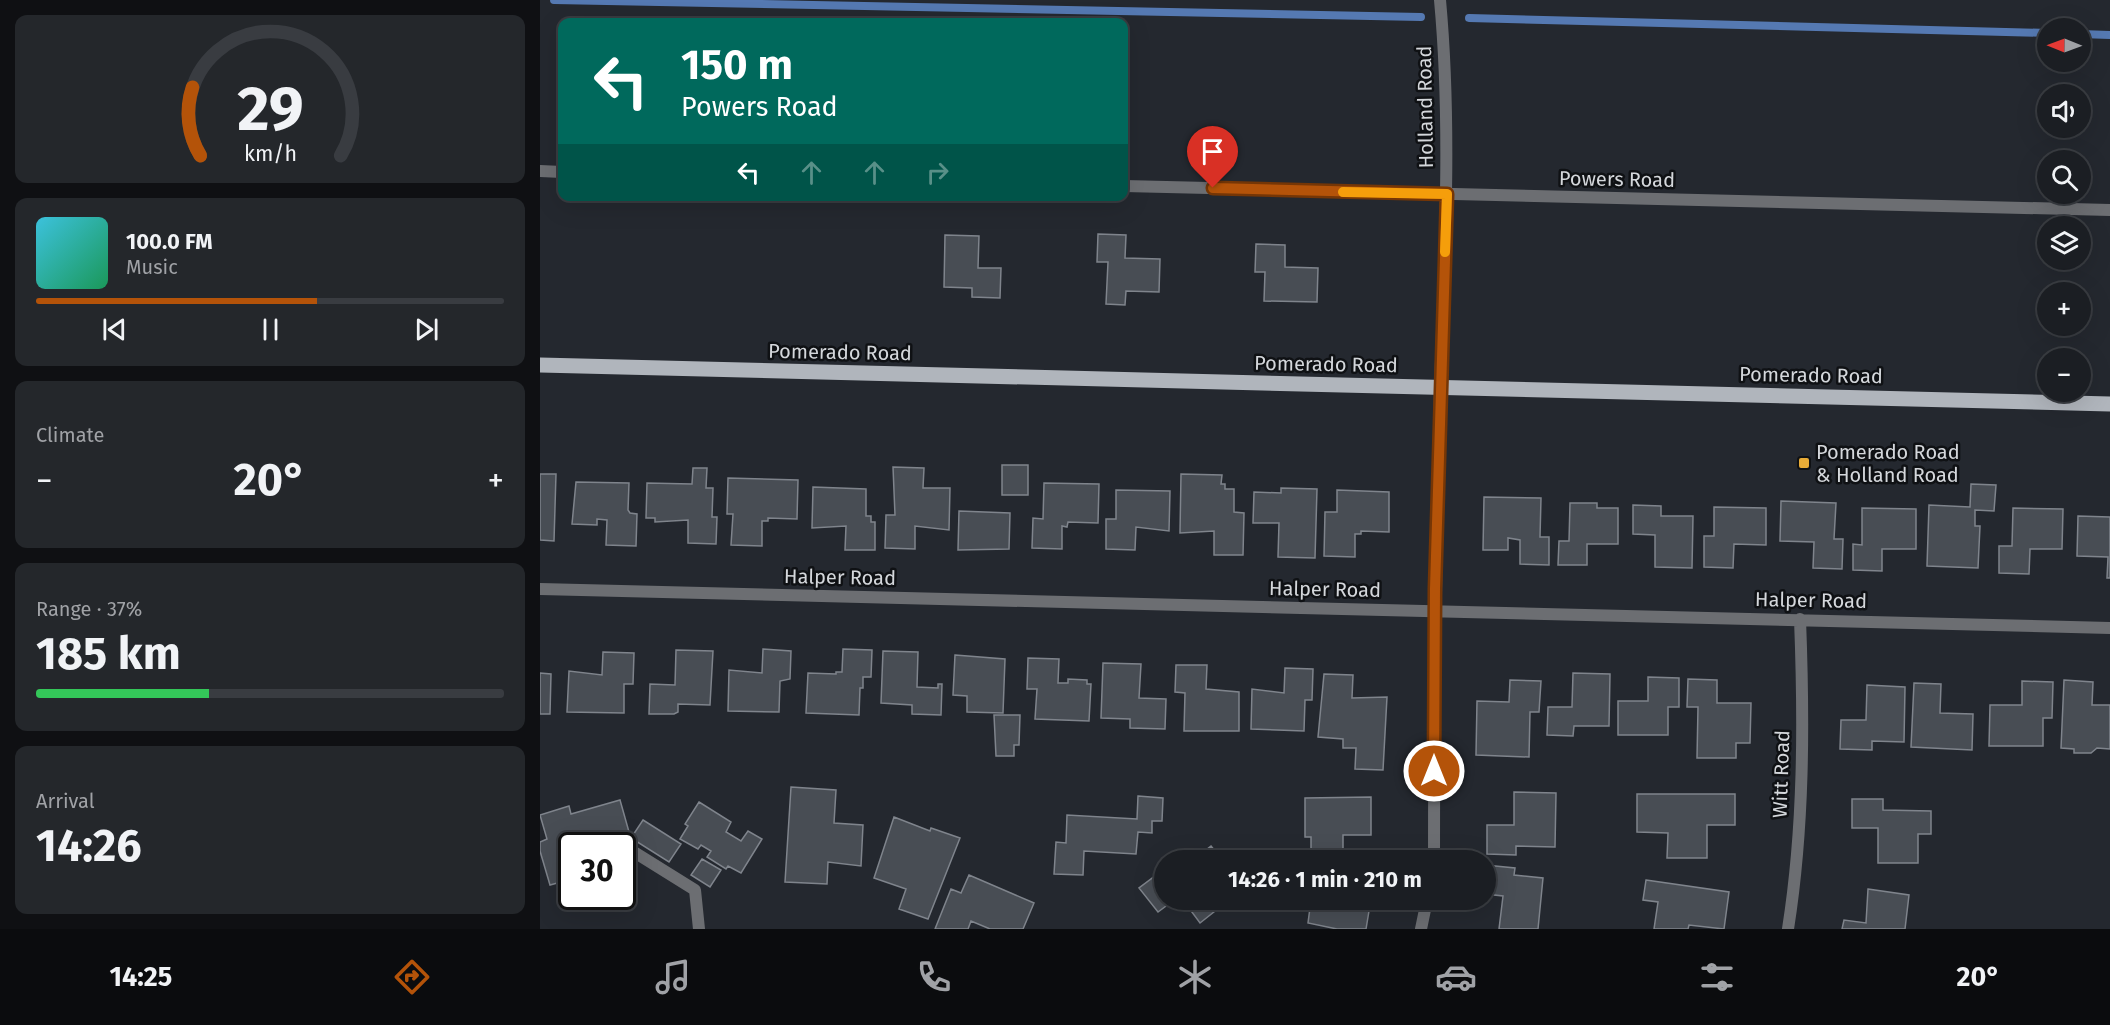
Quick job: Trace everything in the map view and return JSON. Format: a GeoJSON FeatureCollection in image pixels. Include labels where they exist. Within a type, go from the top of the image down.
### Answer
{"type":"FeatureCollection","features":[{"type":"Feature","properties":{"kind":"main road","name":"Pomerado Road"},"geometry":{"type":"LineString","coordinates":[[540,365],[2110,404]]}},
{"type":"Feature","properties":{"kind":"street","name":"Holland Road"},"geometry":{"type":"LineString","coordinates":[[1434,850],[1435,611],[1447,194],[1445,57],[1440,0]]}},
{"type":"Feature","properties":{"kind":"street"},"geometry":{"type":"LineString","coordinates":[[540,171],[558,172]]}},
{"type":"Feature","properties":{"kind":"street","name":"Powers Road"},"geometry":{"type":"LineString","coordinates":[[1128,186],[2110,210]]}},
{"type":"Feature","properties":{"kind":"street","name":"Halper Road"},"geometry":{"type":"LineString","coordinates":[[540,589],[2110,628]]}},
{"type":"Feature","properties":{"kind":"street","name":"Witt Road"},"geometry":{"type":"LineString","coordinates":[[1788,929],[1797,867],[1804,702],[1800,620]]}},
{"type":"Feature","properties":{"kind":"street"},"geometry":{"type":"LineString","coordinates":[[636,854],[695,890],[699,929]]}},
{"type":"Feature","properties":{"kind":"street"},"geometry":{"type":"LineString","coordinates":[[1421,929],[1425,910]]}},
{"type":"Feature","properties":{"kind":"building"},"geometry":{"type":"Polygon","coordinates":[[[1098,234],[1126,235],[1125,258],[1160,259],[1159,292],[1126,291],[1125,305],[1106,304],[1108,262],[1097,262],[1098,234]]]}},
{"type":"Feature","properties":{"kind":"building"},"geometry":{"type":"Polygon","coordinates":[[[945,235],[979,236],[978,268],[1001,268],[1000,298],[972,297],[972,288],[944,287],[945,235]]]}},
{"type":"Feature","properties":{"kind":"building"},"geometry":{"type":"Polygon","coordinates":[[[1256,244],[1285,245],[1285,267],[1318,268],[1317,302],[1264,301],[1265,272],[1255,272],[1256,244]]]}},
{"type":"Feature","properties":{"kind":"building"},"geometry":{"type":"Polygon","coordinates":[[[1002,465],[1028,465],[1028,495],[1002,495],[1002,465]]]}},
{"type":"Feature","properties":{"kind":"building"},"geometry":{"type":"Polygon","coordinates":[[[893,467],[924,468],[923,488],[950,488],[949,530],[915,526],[915,549],[885,548],[886,515],[895,515],[893,467]]]}},
{"type":"Feature","properties":{"kind":"building"},"geometry":{"type":"Polygon","coordinates":[[[693,468],[707,468],[706,488],[713,488],[712,517],[717,517],[716,544],[688,543],[688,520],[655,522],[655,518],[646,518],[647,483],[692,484],[693,468]]]}},
{"type":"Feature","properties":{"kind":"building"},"geometry":{"type":"Polygon","coordinates":[[[540,474],[556,474],[554,541],[540,540],[540,474]]]}},
{"type":"Feature","properties":{"kind":"building"},"geometry":{"type":"Polygon","coordinates":[[[1181,474],[1222,475],[1221,484],[1225,484],[1225,489],[1234,489],[1234,512],[1244,513],[1243,555],[1214,555],[1214,531],[1180,533],[1181,474]]]}},
{"type":"Feature","properties":{"kind":"building"},"geometry":{"type":"Polygon","coordinates":[[[728,478],[798,480],[797,519],[768,518],[768,521],[762,521],[762,546],[731,545],[733,514],[727,514],[728,478]]]}},
{"type":"Feature","properties":{"kind":"building"},"geometry":{"type":"Polygon","coordinates":[[[576,482],[629,483],[628,510],[630,513],[637,514],[636,546],[606,545],[607,520],[597,519],[597,525],[572,524],[576,482]]]}},
{"type":"Feature","properties":{"kind":"building"},"geometry":{"type":"Polygon","coordinates":[[[1044,483],[1099,484],[1098,523],[1068,522],[1067,527],[1062,526],[1062,549],[1032,548],[1033,518],[1043,519],[1044,483]]]}},
{"type":"Feature","properties":{"kind":"building"},"geometry":{"type":"Polygon","coordinates":[[[1971,484],[1996,485],[1994,511],[1975,510],[1975,526],[1980,526],[1978,568],[1927,566],[1929,505],[1970,507],[1971,484]]]}},
{"type":"Feature","properties":{"kind":"building"},"geometry":{"type":"Polygon","coordinates":[[[813,487],[866,489],[866,516],[871,516],[871,522],[875,522],[875,550],[845,550],[846,526],[812,528],[813,487]]]}},
{"type":"Feature","properties":{"kind":"building"},"geometry":{"type":"Polygon","coordinates":[[[1281,488],[1317,489],[1315,558],[1278,557],[1279,523],[1253,523],[1254,492],[1281,493],[1281,488]]]}},
{"type":"Feature","properties":{"kind":"building"},"geometry":{"type":"Polygon","coordinates":[[[1116,490],[1170,491],[1169,531],[1136,527],[1135,550],[1106,549],[1106,519],[1116,519],[1116,490]]]}},
{"type":"Feature","properties":{"kind":"building"},"geometry":{"type":"Polygon","coordinates":[[[1337,490],[1389,492],[1389,532],[1361,531],[1361,534],[1355,534],[1355,557],[1324,556],[1325,512],[1337,512],[1337,490]]]}},
{"type":"Feature","properties":{"kind":"building"},"geometry":{"type":"Polygon","coordinates":[[[1484,497],[1541,498],[1540,537],[1549,537],[1549,565],[1520,564],[1520,540],[1508,538],[1508,550],[1483,550],[1484,497]]]}},
{"type":"Feature","properties":{"kind":"building"},"geometry":{"type":"Polygon","coordinates":[[[1781,501],[1836,503],[1834,539],[1843,539],[1842,569],[1813,568],[1814,542],[1780,541],[1781,501]]]}},
{"type":"Feature","properties":{"kind":"building"},"geometry":{"type":"Polygon","coordinates":[[[1570,503],[1597,503],[1597,508],[1618,508],[1618,544],[1587,544],[1587,565],[1558,565],[1559,541],[1569,541],[1570,503]]]}},
{"type":"Feature","properties":{"kind":"building"},"geometry":{"type":"Polygon","coordinates":[[[1633,505],[1661,506],[1661,516],[1693,516],[1692,568],[1655,567],[1655,535],[1633,534],[1633,505]]]}},
{"type":"Feature","properties":{"kind":"building"},"geometry":{"type":"Polygon","coordinates":[[[1714,507],[1766,508],[1766,545],[1734,544],[1733,568],[1704,567],[1704,536],[1714,536],[1714,507]]]}},
{"type":"Feature","properties":{"kind":"building"},"geometry":{"type":"Polygon","coordinates":[[[1862,508],[1916,509],[1916,549],[1882,549],[1882,571],[1853,570],[1853,544],[1862,545],[1862,508]]]}},
{"type":"Feature","properties":{"kind":"building"},"geometry":{"type":"Polygon","coordinates":[[[2013,508],[2063,509],[2062,549],[2030,549],[2029,574],[1999,573],[1999,546],[2012,546],[2013,508]]]}},
{"type":"Feature","properties":{"kind":"building"},"geometry":{"type":"Polygon","coordinates":[[[959,511],[1010,513],[1009,549],[958,550],[959,511]]]}},
{"type":"Feature","properties":{"kind":"building"},"geometry":{"type":"Polygon","coordinates":[[[2078,516],[2110,517],[2110,578],[2107,578],[2108,557],[2077,556],[2078,516]]]}},
{"type":"Feature","properties":{"kind":"building"},"geometry":{"type":"Polygon","coordinates":[[[763,649],[791,651],[790,679],[780,681],[779,712],[728,711],[729,670],[762,673],[763,649]]]}},
{"type":"Feature","properties":{"kind":"building"},"geometry":{"type":"Polygon","coordinates":[[[843,649],[872,650],[871,677],[863,677],[863,688],[860,688],[859,715],[806,713],[808,673],[836,674],[836,672],[842,672],[843,649]]]}},
{"type":"Feature","properties":{"kind":"building"},"geometry":{"type":"Polygon","coordinates":[[[676,650],[713,651],[710,705],[678,704],[678,712],[674,714],[649,714],[650,684],[675,685],[676,650]]]}},
{"type":"Feature","properties":{"kind":"building"},"geometry":{"type":"Polygon","coordinates":[[[883,651],[918,652],[917,687],[938,688],[938,684],[942,684],[941,715],[912,714],[912,705],[881,703],[883,651]]]}},
{"type":"Feature","properties":{"kind":"building"},"geometry":{"type":"Polygon","coordinates":[[[603,652],[634,653],[633,684],[624,684],[624,713],[567,712],[569,671],[602,675],[603,652]]]}},
{"type":"Feature","properties":{"kind":"building"},"geometry":{"type":"Polygon","coordinates":[[[955,655],[1005,659],[1003,713],[967,712],[967,696],[953,695],[955,655]]]}},
{"type":"Feature","properties":{"kind":"building"},"geometry":{"type":"Polygon","coordinates":[[[1028,658],[1059,659],[1058,683],[1068,683],[1068,679],[1087,680],[1087,684],[1091,684],[1089,721],[1035,719],[1037,689],[1027,689],[1028,658]]]}},
{"type":"Feature","properties":{"kind":"building"},"geometry":{"type":"Polygon","coordinates":[[[1103,663],[1141,664],[1139,698],[1166,699],[1165,729],[1130,728],[1130,719],[1101,718],[1103,663]]]}},
{"type":"Feature","properties":{"kind":"building"},"geometry":{"type":"Polygon","coordinates":[[[1176,665],[1207,665],[1206,689],[1239,692],[1239,731],[1184,731],[1185,693],[1175,692],[1176,665]]]}},
{"type":"Feature","properties":{"kind":"building"},"geometry":{"type":"Polygon","coordinates":[[[1285,668],[1313,669],[1312,700],[1305,700],[1304,731],[1251,729],[1252,689],[1284,693],[1285,668]]]}},
{"type":"Feature","properties":{"kind":"building"},"geometry":{"type":"Polygon","coordinates":[[[540,673],[551,674],[550,714],[540,714],[540,673]]]}},
{"type":"Feature","properties":{"kind":"building"},"geometry":{"type":"Polygon","coordinates":[[[1573,673],[1610,674],[1609,726],[1574,726],[1573,736],[1547,735],[1548,707],[1572,707],[1573,673]]]}},
{"type":"Feature","properties":{"kind":"building"},"geometry":{"type":"Polygon","coordinates":[[[1324,674],[1353,675],[1352,698],[1387,697],[1383,770],[1355,769],[1356,748],[1343,748],[1343,739],[1318,737],[1324,674]]]}},
{"type":"Feature","properties":{"kind":"building"},"geometry":{"type":"Polygon","coordinates":[[[1648,677],[1679,678],[1679,707],[1668,707],[1668,735],[1618,735],[1618,701],[1648,701],[1648,677]]]}},
{"type":"Feature","properties":{"kind":"building"},"geometry":{"type":"Polygon","coordinates":[[[1688,679],[1717,680],[1717,703],[1751,703],[1750,743],[1736,743],[1736,758],[1697,758],[1698,707],[1687,707],[1688,679]]]}},
{"type":"Feature","properties":{"kind":"building"},"geometry":{"type":"Polygon","coordinates":[[[1510,680],[1541,681],[1539,712],[1530,712],[1529,757],[1476,755],[1477,701],[1509,702],[1510,680]]]}},
{"type":"Feature","properties":{"kind":"building"},"geometry":{"type":"Polygon","coordinates":[[[2064,680],[2093,682],[2092,705],[2110,705],[2110,749],[2097,748],[2091,753],[2074,753],[2074,749],[2061,748],[2064,680]]]}},
{"type":"Feature","properties":{"kind":"building"},"geometry":{"type":"Polygon","coordinates":[[[2022,681],[2053,682],[2052,718],[2043,718],[2043,746],[1989,746],[1990,705],[2022,705],[2022,681]]]}},
{"type":"Feature","properties":{"kind":"building"},"geometry":{"type":"Polygon","coordinates":[[[1914,683],[1941,684],[1940,713],[1973,714],[1972,750],[1911,747],[1914,683]]]}},
{"type":"Feature","properties":{"kind":"building"},"geometry":{"type":"Polygon","coordinates":[[[1867,685],[1905,687],[1904,742],[1872,741],[1872,750],[1840,749],[1841,720],[1866,720],[1867,685]]]}},
{"type":"Feature","properties":{"kind":"building"},"geometry":{"type":"Polygon","coordinates":[[[994,715],[1020,715],[1019,745],[1014,745],[1014,756],[996,756],[994,715]]]}},
{"type":"Feature","properties":{"kind":"building"},"geometry":{"type":"Polygon","coordinates":[[[791,787],[836,790],[834,823],[863,825],[861,866],[828,862],[827,884],[785,882],[791,787]]]}},
{"type":"Feature","properties":{"kind":"building"},"geometry":{"type":"Polygon","coordinates":[[[1514,792],[1556,793],[1555,847],[1516,846],[1516,855],[1496,854],[1496,850],[1487,850],[1487,825],[1514,825],[1514,792]]]}},
{"type":"Feature","properties":{"kind":"building"},"geometry":{"type":"Polygon","coordinates":[[[1637,794],[1735,794],[1735,825],[1707,825],[1707,858],[1667,858],[1668,833],[1637,832],[1637,794]]]}},
{"type":"Feature","properties":{"kind":"building"},"geometry":{"type":"Polygon","coordinates":[[[1138,796],[1163,798],[1162,821],[1152,821],[1152,833],[1138,832],[1136,854],[1084,851],[1083,875],[1054,874],[1056,842],[1066,843],[1067,815],[1137,819],[1138,796]]]}},
{"type":"Feature","properties":{"kind":"building"},"geometry":{"type":"Polygon","coordinates":[[[1371,797],[1371,835],[1343,835],[1343,850],[1311,850],[1311,837],[1305,837],[1305,798],[1371,797]]]}},
{"type":"Feature","properties":{"kind":"building"},"geometry":{"type":"Polygon","coordinates":[[[1852,799],[1883,799],[1883,810],[1931,811],[1931,834],[1918,834],[1918,863],[1878,863],[1878,828],[1852,828],[1852,799]]]}},
{"type":"Feature","properties":{"kind":"building"},"geometry":{"type":"Polygon","coordinates":[[[620,800],[629,832],[558,832],[558,883],[550,885],[540,851],[540,842],[547,839],[540,815],[569,806],[571,814],[620,800]]]}},
{"type":"Feature","properties":{"kind":"building"},"geometry":{"type":"Polygon","coordinates":[[[699,802],[731,822],[726,832],[741,841],[748,831],[762,839],[741,873],[728,866],[726,869],[707,857],[711,851],[701,845],[698,849],[680,839],[688,826],[685,824],[699,802]]]}},
{"type":"Feature","properties":{"kind":"building"},"geometry":{"type":"Polygon","coordinates":[[[894,817],[930,831],[931,828],[960,838],[928,919],[899,909],[906,889],[874,878],[894,817]]]}},
{"type":"Feature","properties":{"kind":"building"},"geometry":{"type":"Polygon","coordinates":[[[643,820],[681,844],[669,862],[636,841],[635,832],[643,820]]]}},
{"type":"Feature","properties":{"kind":"building"},"geometry":{"type":"Polygon","coordinates":[[[702,859],[721,870],[710,887],[691,875],[702,859]]]}},
{"type":"Feature","properties":{"kind":"building"},"geometry":{"type":"Polygon","coordinates":[[[1496,866],[1515,868],[1514,875],[1543,878],[1538,929],[1499,929],[1503,896],[1496,895],[1496,866]]]}},
{"type":"Feature","properties":{"kind":"building"},"geometry":{"type":"Polygon","coordinates":[[[969,875],[1034,903],[1023,929],[990,929],[971,921],[968,929],[935,929],[951,889],[961,893],[969,875]]]}},
{"type":"Feature","properties":{"kind":"building"},"geometry":{"type":"Polygon","coordinates":[[[1154,877],[1154,907],[1139,888],[1154,877]]]}},
{"type":"Feature","properties":{"kind":"building"},"geometry":{"type":"Polygon","coordinates":[[[1646,880],[1729,892],[1724,929],[1689,925],[1688,929],[1654,929],[1658,902],[1643,900],[1646,880]]]}},
{"type":"Feature","properties":{"kind":"building"},"geometry":{"type":"Polygon","coordinates":[[[1868,889],[1909,895],[1905,929],[1842,929],[1844,920],[1866,923],[1868,889]]]}},
{"type":"Feature","properties":{"kind":"building"},"geometry":{"type":"Polygon","coordinates":[[[1190,910],[1216,910],[1200,923],[1190,910]]]}},
{"type":"Feature","properties":{"kind":"building"},"geometry":{"type":"Polygon","coordinates":[[[1310,910],[1369,911],[1366,929],[1337,929],[1308,923],[1310,910]]]}},
{"type":"Feature","properties":{"kind":"waterway"},"geometry":{"type":"LineString","coordinates":[[554,0],[1421,17]]}},
{"type":"Feature","properties":{"kind":"waterway"},"geometry":{"type":"LineString","coordinates":[[1469,18],[2037,33]]}},
{"type":"Feature","properties":{"kind":"waterway"},"geometry":{"type":"LineString","coordinates":[[2091,34],[2110,35]]}},
{"type":"Feature","properties":{"kind":"slow traffic"},"geometry":{"type":"LineString","coordinates":[[1343,192],[1447,194],[1445,252]]}},
{"type":"Feature","properties":{"kind":"place","name":"Pomerado Road & Holland Road"},"geometry":{"type":"Point","coordinates":[1804,463]}},
{"type":"Feature","properties":{"kind":"route"},"geometry":{"type":"LineString","coordinates":[[1213,188],[1447,194],[1435,589],[1434,771]]}}]}
